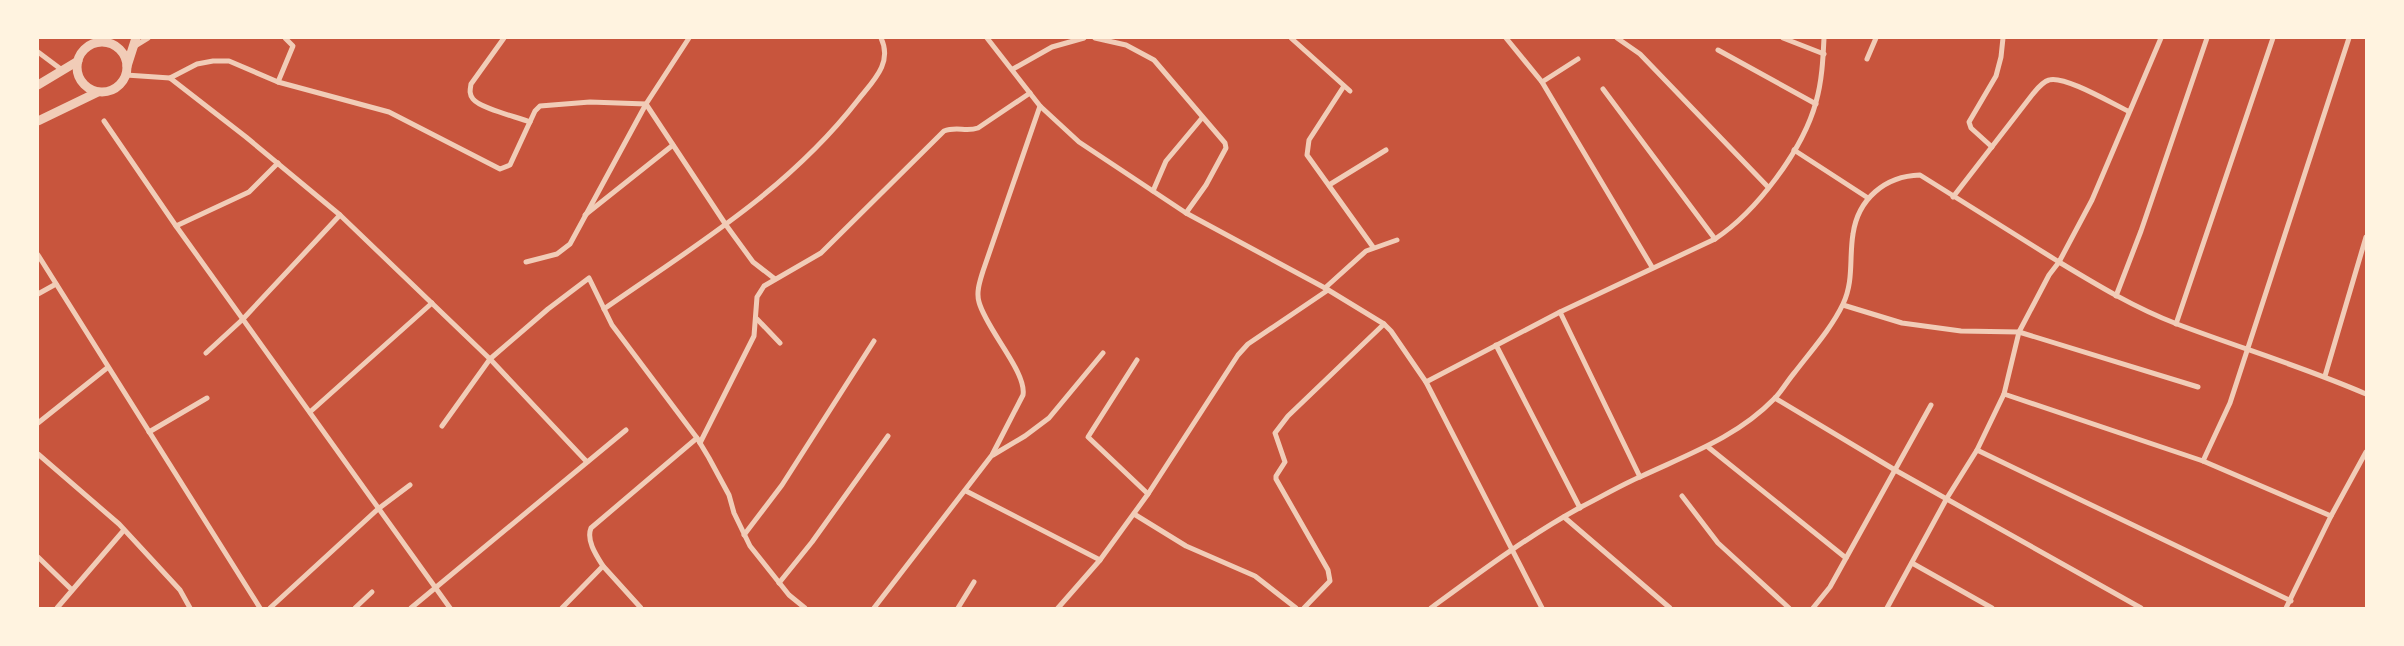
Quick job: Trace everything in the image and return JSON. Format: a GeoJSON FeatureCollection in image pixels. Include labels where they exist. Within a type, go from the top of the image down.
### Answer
{"type":"FeatureCollection","features":[{"type":"Feature","properties":{"kind":"street"},"geometry":{"type":"LineString","coordinates":[[97,38],[82,52],[78,61],[77,71],[81,81],[88,88],[98,92]]}},
{"type":"Feature","properties":{"kind":"street"},"geometry":{"type":"LineString","coordinates":[[38,121],[98,92],[115,88],[126,71],[136,42],[148,38]]}},
{"type":"Feature","properties":{"kind":"street"},"geometry":{"type":"LineString","coordinates":[[278,82],[293,46],[285,38]]}},
{"type":"Feature","properties":{"kind":"street"},"geometry":{"type":"LineString","coordinates":[[504,38],[471,84],[470,92],[472,98],[480,104],[530,122]]}},
{"type":"Feature","properties":{"kind":"street"},"geometry":{"type":"LineString","coordinates":[[526,262],[557,254],[570,244],[646,104],[689,38]]}},
{"type":"Feature","properties":{"kind":"street"},"geometry":{"type":"LineString","coordinates":[[604,309],[726,225],[778,185],[835,130],[883,68],[886,53],[881,38]]}},
{"type":"Feature","properties":{"kind":"street"},"geometry":{"type":"LineString","coordinates":[[987,38],[1040,106],[1078,142],[1186,213],[1326,289],[1384,324],[1397,338],[1426,382],[1510,550],[1542,608]]}},
{"type":"Feature","properties":{"kind":"street"},"geometry":{"type":"LineString","coordinates":[[1013,69],[1052,47],[1084,38]]}},
{"type":"Feature","properties":{"kind":"street"},"geometry":{"type":"LineString","coordinates":[[1094,38],[1126,45],[1154,60],[1225,143],[1226,148],[1206,185],[1186,213]]}},
{"type":"Feature","properties":{"kind":"street"},"geometry":{"type":"LineString","coordinates":[[1291,38],[1350,91]]}},
{"type":"Feature","properties":{"kind":"street"},"geometry":{"type":"LineString","coordinates":[[1506,38],[1542,82],[1652,267]]}},
{"type":"Feature","properties":{"kind":"street"},"geometry":{"type":"LineString","coordinates":[[1617,38],[1640,54],[1768,187]]}},
{"type":"Feature","properties":{"kind":"street"},"geometry":{"type":"LineString","coordinates":[[1783,38],[1824,54]]}},
{"type":"Feature","properties":{"kind":"street"},"geometry":{"type":"LineString","coordinates":[[1426,382],[1560,312],[1714,239],[1735,225],[1768,187],[1807,128],[1816,104],[1822,79],[1824,38]]}},
{"type":"Feature","properties":{"kind":"street"},"geometry":{"type":"LineString","coordinates":[[1866,59],[1876,38]]}},
{"type":"Feature","properties":{"kind":"street"},"geometry":{"type":"LineString","coordinates":[[1992,147],[1971,128],[1969,122],[1996,76],[2003,38]]}},
{"type":"Feature","properties":{"kind":"street"},"geometry":{"type":"LineString","coordinates":[[1887,608],[1947,498],[1977,450],[2004,394],[2019,332],[2092,200],[2160,38]]}},
{"type":"Feature","properties":{"kind":"street"},"geometry":{"type":"LineString","coordinates":[[2116,296],[2141,231],[2207,38]]}},
{"type":"Feature","properties":{"kind":"street"},"geometry":{"type":"LineString","coordinates":[[2176,324],[2273,38]]}},
{"type":"Feature","properties":{"kind":"street"},"geometry":{"type":"LineString","coordinates":[[2204,461],[2230,403],[2349,38]]}},
{"type":"Feature","properties":{"kind":"street"},"geometry":{"type":"LineString","coordinates":[[91,45],[107,43],[115,46],[125,58],[126,71]]}},
{"type":"Feature","properties":{"kind":"street"},"geometry":{"type":"LineString","coordinates":[[1718,50],[1816,104]]}},
{"type":"Feature","properties":{"kind":"street"},"geometry":{"type":"LineString","coordinates":[[38,52],[62,70]]}},
{"type":"Feature","properties":{"kind":"street"},"geometry":{"type":"LineString","coordinates":[[1542,82],[1578,59]]}},
{"type":"Feature","properties":{"kind":"street"},"geometry":{"type":"LineString","coordinates":[[38,85],[78,61]]}},
{"type":"Feature","properties":{"kind":"street"},"geometry":{"type":"LineString","coordinates":[[170,78],[197,64],[213,61],[229,62],[278,82],[388,112],[494,168],[500,169],[510,165],[535,111],[547,104],[590,102],[646,104]]}},
{"type":"Feature","properties":{"kind":"street"},"geometry":{"type":"LineString","coordinates":[[126,71],[170,78],[278,163],[340,216],[490,359],[587,462]]}},
{"type":"Feature","properties":{"kind":"street"},"geometry":{"type":"LineString","coordinates":[[1953,197],[2041,84],[2051,79],[2067,83],[2128,111]]}},
{"type":"Feature","properties":{"kind":"street"},"geometry":{"type":"LineString","coordinates":[[1344,86],[1307,145],[1307,155],[1373,247]]}},
{"type":"Feature","properties":{"kind":"street"},"geometry":{"type":"LineString","coordinates":[[1603,89],[1714,239]]}},
{"type":"Feature","properties":{"kind":"street"},"geometry":{"type":"LineString","coordinates":[[700,443],[754,336],[757,297],[764,286],[822,253],[944,131],[956,128],[968,130],[978,128],[1030,93]]}},
{"type":"Feature","properties":{"kind":"street"},"geometry":{"type":"LineString","coordinates":[[646,104],[726,225],[754,262],[775,279]]}},
{"type":"Feature","properties":{"kind":"street"},"geometry":{"type":"LineString","coordinates":[[874,608],[992,455],[1023,395],[1024,386],[1022,378],[996,339],[979,301],[978,292],[983,271],[1040,106]]}},
{"type":"Feature","properties":{"kind":"street"},"geometry":{"type":"LineString","coordinates":[[1153,191],[1166,161],[1202,118]]}},
{"type":"Feature","properties":{"kind":"street"},"geometry":{"type":"LineString","coordinates":[[104,120],[176,226],[450,608]]}},
{"type":"Feature","properties":{"kind":"street"},"geometry":{"type":"LineString","coordinates":[[583,217],[673,146]]}},
{"type":"Feature","properties":{"kind":"street"},"geometry":{"type":"LineString","coordinates":[[1329,185],[1386,150]]}},
{"type":"Feature","properties":{"kind":"street"},"geometry":{"type":"LineString","coordinates":[[1794,150],[1868,198]]}},
{"type":"Feature","properties":{"kind":"street"},"geometry":{"type":"LineString","coordinates":[[176,226],[248,192],[278,163]]}},
{"type":"Feature","properties":{"kind":"street"},"geometry":{"type":"LineString","coordinates":[[1431,608],[1510,550],[1564,517],[1640,477],[1708,447],[1739,428],[1775,398],[1819,341],[1843,305],[1849,289],[1852,268],[1852,234],[1857,215],[1868,198],[1880,186],[1906,175],[1920,175],[2116,296],[2176,324],[2325,376],[2366,394]]}},
{"type":"Feature","properties":{"kind":"street"},"geometry":{"type":"LineString","coordinates":[[206,353],[243,319],[340,216]]}},
{"type":"Feature","properties":{"kind":"street"},"geometry":{"type":"LineString","coordinates":[[2325,376],[2366,237]]}},
{"type":"Feature","properties":{"kind":"street"},"geometry":{"type":"LineString","coordinates":[[1058,608],[1100,560],[1134,514],[1238,355],[1248,344],[1326,289],[1373,247],[1397,240]]}},
{"type":"Feature","properties":{"kind":"street"},"geometry":{"type":"LineString","coordinates":[[38,256],[260,608]]}},
{"type":"Feature","properties":{"kind":"street"},"geometry":{"type":"LineString","coordinates":[[442,426],[490,359],[548,309],[589,278],[604,309],[652,381],[697,438],[729,495],[750,546],[779,583],[805,608]]}},
{"type":"Feature","properties":{"kind":"street"},"geometry":{"type":"LineString","coordinates":[[38,294],[56,284]]}},
{"type":"Feature","properties":{"kind":"street"},"geometry":{"type":"LineString","coordinates":[[310,412],[432,303]]}},
{"type":"Feature","properties":{"kind":"street"},"geometry":{"type":"LineString","coordinates":[[1843,305],[1902,323],[1961,331],[2019,332],[2198,387]]}},
{"type":"Feature","properties":{"kind":"street"},"geometry":{"type":"LineString","coordinates":[[1560,312],[1640,477]]}},
{"type":"Feature","properties":{"kind":"street"},"geometry":{"type":"LineString","coordinates":[[756,319],[780,343]]}},
{"type":"Feature","properties":{"kind":"street"},"geometry":{"type":"LineString","coordinates":[[1304,608],[1330,580],[1328,570],[1275,477],[1285,462],[1275,434],[1288,416],[1384,324]]}},
{"type":"Feature","properties":{"kind":"street"},"geometry":{"type":"LineString","coordinates":[[744,535],[782,485],[874,341]]}},
{"type":"Feature","properties":{"kind":"street"},"geometry":{"type":"LineString","coordinates":[[1496,345],[1580,508]]}},
{"type":"Feature","properties":{"kind":"street"},"geometry":{"type":"LineString","coordinates":[[992,455],[1025,436],[1049,418],[1103,352]]}},
{"type":"Feature","properties":{"kind":"street"},"geometry":{"type":"LineString","coordinates":[[1137,360],[1088,437],[1148,494]]}},
{"type":"Feature","properties":{"kind":"street"},"geometry":{"type":"LineString","coordinates":[[38,423],[107,368]]}},
{"type":"Feature","properties":{"kind":"street"},"geometry":{"type":"LineString","coordinates":[[2004,394],[2204,461],[2331,516]]}},
{"type":"Feature","properties":{"kind":"street"},"geometry":{"type":"LineString","coordinates":[[149,432],[207,398]]}},
{"type":"Feature","properties":{"kind":"street"},"geometry":{"type":"LineString","coordinates":[[1775,398],[1894,470],[2141,608]]}},
{"type":"Feature","properties":{"kind":"street"},"geometry":{"type":"LineString","coordinates":[[1813,608],[1830,587],[1931,405]]}},
{"type":"Feature","properties":{"kind":"street"},"geometry":{"type":"LineString","coordinates":[[411,608],[626,430]]}},
{"type":"Feature","properties":{"kind":"street"},"geometry":{"type":"LineString","coordinates":[[779,583],[812,542],[888,436]]}},
{"type":"Feature","properties":{"kind":"street"},"geometry":{"type":"LineString","coordinates":[[640,608],[603,566],[592,548],[591,528],[697,438]]}},
{"type":"Feature","properties":{"kind":"street"},"geometry":{"type":"LineString","coordinates":[[1708,447],[1846,558]]}},
{"type":"Feature","properties":{"kind":"street"},"geometry":{"type":"LineString","coordinates":[[1977,450],[2291,601]]}},
{"type":"Feature","properties":{"kind":"street"},"geometry":{"type":"LineString","coordinates":[[2286,608],[2331,516],[2366,452]]}},
{"type":"Feature","properties":{"kind":"street"},"geometry":{"type":"LineString","coordinates":[[38,454],[124,530],[180,590],[190,608]]}},
{"type":"Feature","properties":{"kind":"street"},"geometry":{"type":"LineString","coordinates":[[270,608],[378,508],[410,485]]}},
{"type":"Feature","properties":{"kind":"street"},"geometry":{"type":"LineString","coordinates":[[966,491],[1100,560]]}},
{"type":"Feature","properties":{"kind":"street"},"geometry":{"type":"LineString","coordinates":[[1682,496],[1718,544],[1789,608]]}},
{"type":"Feature","properties":{"kind":"street"},"geometry":{"type":"LineString","coordinates":[[1134,514],[1186,546],[1254,576],[1296,608]]}},
{"type":"Feature","properties":{"kind":"street"},"geometry":{"type":"LineString","coordinates":[[1564,517],[1670,608]]}},
{"type":"Feature","properties":{"kind":"street"},"geometry":{"type":"LineString","coordinates":[[57,608],[124,530]]}},
{"type":"Feature","properties":{"kind":"street"},"geometry":{"type":"LineString","coordinates":[[38,557],[72,590]]}},
{"type":"Feature","properties":{"kind":"street"},"geometry":{"type":"LineString","coordinates":[[1912,563],[1992,608]]}},
{"type":"Feature","properties":{"kind":"street"},"geometry":{"type":"LineString","coordinates":[[562,608],[603,566]]}},
{"type":"Feature","properties":{"kind":"street"},"geometry":{"type":"LineString","coordinates":[[958,608],[974,582]]}},
{"type":"Feature","properties":{"kind":"street"},"geometry":{"type":"LineString","coordinates":[[355,608],[372,592]]}},
{"type":"Feature","properties":{"kind":"street"},"geometry":{"type":"LineString","coordinates":[[794,608],[799,603]]}}]}
